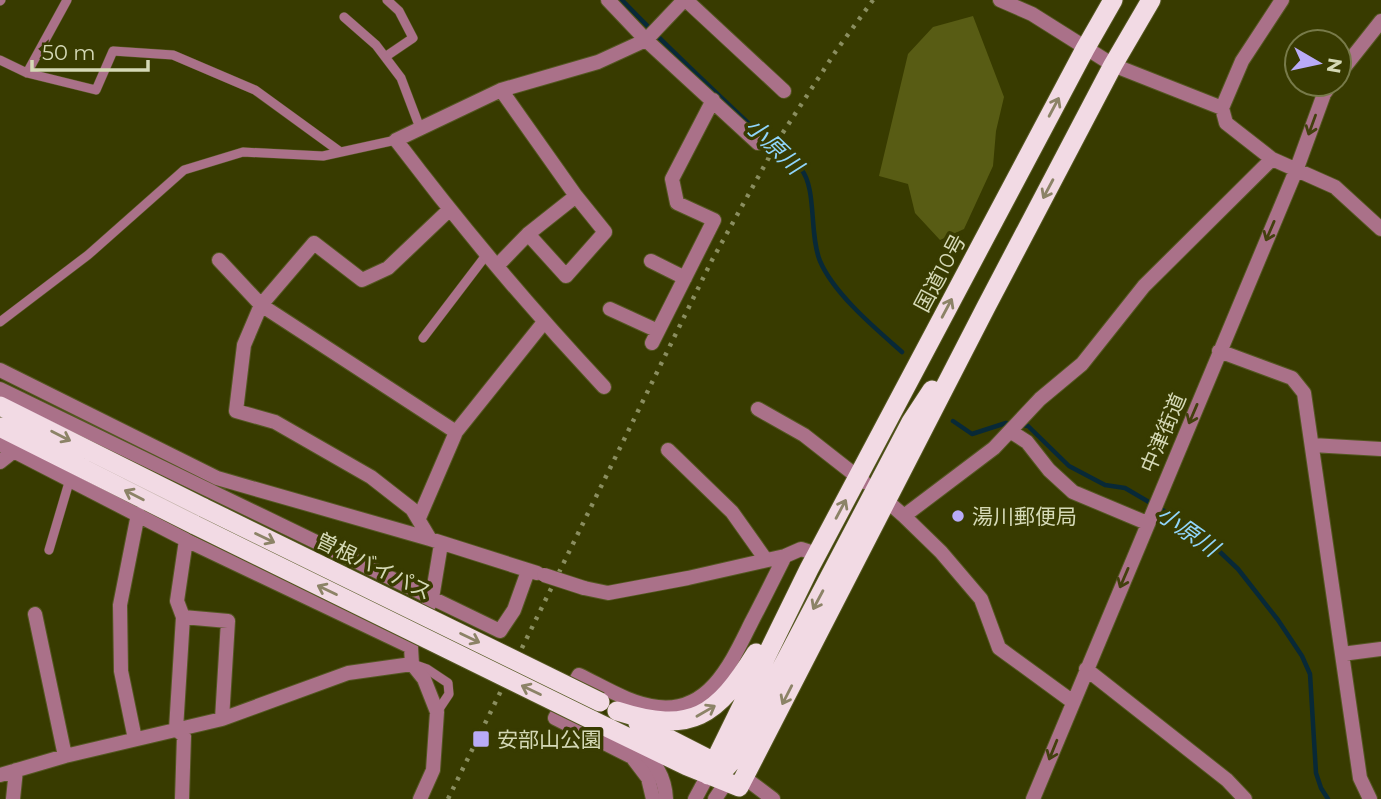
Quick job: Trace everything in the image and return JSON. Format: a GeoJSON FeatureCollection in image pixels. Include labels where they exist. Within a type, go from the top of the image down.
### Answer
{"type":"FeatureCollection","features":[{"type":"Feature","properties":{"kind":"highway","name":"国道10号"},"geometry":{"type":"LineString","coordinates":[[813,562],[1113,0]]}},
{"type":"Feature","properties":{"kind":"highway"},"geometry":{"type":"LineString","coordinates":[[728,779],[986,307],[1113,65],[1151,0]]}},
{"type":"Feature","properties":{"kind":"highway","name":"曽根バイパス"},"geometry":{"type":"LineString","coordinates":[[0,405],[195,524]]}},
{"type":"Feature","properties":{"kind":"highway","name":"曽根バイパス"},"geometry":{"type":"LineString","coordinates":[[0,427],[195,524],[605,716],[728,779]]}},
{"type":"Feature","properties":{"kind":"highway"},"geometry":{"type":"LineString","coordinates":[[728,779],[813,562]]}},
{"type":"Feature","properties":{"kind":"highway"},"geometry":{"type":"LineString","coordinates":[[605,716],[659,722],[678,721],[710,710],[725,698],[740,680],[813,562]]}},
{"type":"Feature","properties":{"kind":"street"},"geometry":{"type":"LineString","coordinates":[[608,0],[646,40],[758,143]]}},
{"type":"Feature","properties":{"kind":"street"},"geometry":{"type":"LineString","coordinates":[[604,387],[544,322],[449,210],[396,139],[501,90],[598,62],[646,40],[685,0],[784,91]]}},
{"type":"Feature","properties":{"kind":"street"},"geometry":{"type":"LineString","coordinates":[[1000,0],[1032,15],[1113,65],[1222,108]]}},
{"type":"Feature","properties":{"kind":"street"},"geometry":{"type":"LineString","coordinates":[[1282,0],[1242,61],[1222,108],[1226,123],[1272,159],[1335,187],[1381,229]]}},
{"type":"Feature","properties":{"kind":"street"},"geometry":{"type":"LineString","coordinates":[[1353,56],[1381,21]]}},
{"type":"Feature","properties":{"kind":"street"},"geometry":{"type":"LineString","coordinates":[[501,90],[576,196],[605,232],[566,276],[527,234]]}},
{"type":"Feature","properties":{"kind":"street","name":"中津街道"},"geometry":{"type":"LineString","coordinates":[[1033,799],[1297,168],[1323,98]]}},
{"type":"Feature","properties":{"kind":"street"},"geometry":{"type":"LineString","coordinates":[[610,309],[655,337],[714,220],[677,202],[672,179],[713,100]]}},
{"type":"Feature","properties":{"kind":"street"},"geometry":{"type":"LineString","coordinates":[[904,516],[994,448],[1040,399],[1082,364],[1144,286],[1272,159]]}},
{"type":"Feature","properties":{"kind":"street"},"geometry":{"type":"LineString","coordinates":[[496,266],[527,234],[576,196]]}},
{"type":"Feature","properties":{"kind":"street"},"geometry":{"type":"LineString","coordinates":[[420,799],[433,770],[437,712],[424,679],[412,664],[411,647],[432,598],[436,542],[412,509],[371,477],[275,422],[236,411],[244,345],[261,305],[314,243],[362,280],[388,268],[449,210]]}},
{"type":"Feature","properties":{"kind":"street"},"geometry":{"type":"LineString","coordinates":[[219,260],[261,305],[456,432]]}},
{"type":"Feature","properties":{"kind":"street"},"geometry":{"type":"LineString","coordinates":[[651,261],[685,278]]}},
{"type":"Feature","properties":{"kind":"street"},"geometry":{"type":"LineString","coordinates":[[419,518],[456,432],[544,322]]}},
{"type":"Feature","properties":{"kind":"street"},"geometry":{"type":"LineString","coordinates":[[1219,351],[1292,378],[1304,393],[1360,778],[1370,799]]}},
{"type":"Feature","properties":{"kind":"street"},"geometry":{"type":"LineString","coordinates":[[0,370],[217,478],[584,588],[608,593],[688,579],[801,549],[813,562]]}},
{"type":"Feature","properties":{"kind":"street"},"geometry":{"type":"LineString","coordinates":[[0,389],[500,631],[514,610],[528,570]]}},
{"type":"Feature","properties":{"kind":"street"},"geometry":{"type":"LineString","coordinates":[[758,409],[804,435],[904,516],[941,552],[981,598],[999,648],[1073,702]]}},
{"type":"Feature","properties":{"kind":"street"},"geometry":{"type":"LineString","coordinates":[[1010,431],[1027,442],[1049,470],[1073,492],[1149,519]]}},
{"type":"Feature","properties":{"kind":"street"},"geometry":{"type":"LineString","coordinates":[[0,444],[138,514],[195,524],[411,647]]}},
{"type":"Feature","properties":{"kind":"street"},"geometry":{"type":"LineString","coordinates":[[1312,445],[1381,449]]}},
{"type":"Feature","properties":{"kind":"street"},"geometry":{"type":"LineString","coordinates":[[668,450],[732,512],[766,560]]}},
{"type":"Feature","properties":{"kind":"street"},"geometry":{"type":"LineString","coordinates":[[0,462],[14,451]]}},
{"type":"Feature","properties":{"kind":"street"},"geometry":{"type":"LineString","coordinates":[[135,739],[121,671],[120,605],[138,514]]}},
{"type":"Feature","properties":{"kind":"street"},"geometry":{"type":"LineString","coordinates":[[182,799],[184,737],[176,729],[183,617],[177,601],[195,524]]}},
{"type":"Feature","properties":{"kind":"street"},"geometry":{"type":"LineString","coordinates":[[653,799],[648,778],[632,757],[555,718],[579,675],[631,700],[658,707],[681,705],[706,693],[733,660],[785,555]]}},
{"type":"Feature","properties":{"kind":"street"},"geometry":{"type":"LineString","coordinates":[[35,614],[65,756]]}},
{"type":"Feature","properties":{"kind":"street"},"geometry":{"type":"LineString","coordinates":[[183,617],[228,621],[222,719]]}},
{"type":"Feature","properties":{"kind":"street"},"geometry":{"type":"LineString","coordinates":[[1342,654],[1381,649]]}},
{"type":"Feature","properties":{"kind":"street"},"geometry":{"type":"LineString","coordinates":[[0,775],[65,756],[222,719],[348,673],[412,664]]}},
{"type":"Feature","properties":{"kind":"street"},"geometry":{"type":"LineString","coordinates":[[1086,669],[1227,780],[1245,799]]}},
{"type":"Feature","properties":{"kind":"street"},"geometry":{"type":"LineString","coordinates":[[605,716],[657,767],[662,776],[666,799]]}},
{"type":"Feature","properties":{"kind":"street"},"geometry":{"type":"LineString","coordinates":[[13,799],[16,770]]}},
{"type":"Feature","properties":{"kind":"street"},"geometry":{"type":"LineString","coordinates":[[728,779],[772,799]]}},
{"type":"Feature","properties":{"kind":"street"},"geometry":{"type":"LineString","coordinates":[[695,799],[728,779]]}},
{"type":"Feature","properties":{"kind":"street"},"geometry":{"type":"LineString","coordinates":[[715,799],[728,779]]}},
{"type":"Feature","properties":{"kind":"lane"},"geometry":{"type":"LineString","coordinates":[[27,73],[67,0]]}},
{"type":"Feature","properties":{"kind":"lane"},"geometry":{"type":"LineString","coordinates":[[385,57],[414,38],[399,11],[387,0]]}},
{"type":"Feature","properties":{"kind":"lane"},"geometry":{"type":"LineString","coordinates":[[344,17],[376,45],[401,78],[420,128]]}},
{"type":"Feature","properties":{"kind":"lane"},"geometry":{"type":"LineString","coordinates":[[0,60],[27,73],[96,90],[113,51],[173,55],[255,90],[339,151]]}},
{"type":"Feature","properties":{"kind":"lane"},"geometry":{"type":"LineString","coordinates":[[0,322],[88,255],[184,170],[243,152],[323,156],[396,139]]}},
{"type":"Feature","properties":{"kind":"lane"},"geometry":{"type":"LineString","coordinates":[[423,338],[487,254]]}},
{"type":"Feature","properties":{"kind":"lane"},"geometry":{"type":"LineString","coordinates":[[49,550],[70,479]]}},
{"type":"Feature","properties":{"kind":"shaded area"},"geometry":{"type":"Polygon","coordinates":[[[973,16],[1004,97],[996,131],[993,166],[964,229],[940,240],[915,213],[908,184],[879,176],[908,54],[933,27],[973,16]]]}},
{"type":"Feature","properties":{"kind":"waterway","name":"小原川"},"geometry":{"type":"LineString","coordinates":[[622,0],[725,101],[801,169],[809,188],[817,250],[826,273],[856,310],[902,352]]}},
{"type":"Feature","properties":{"kind":"waterway","name":"小原川"},"geometry":{"type":"LineString","coordinates":[[953,421],[972,434],[1006,423],[1013,424]]}},
{"type":"Feature","properties":{"kind":"waterway","name":"小原川"},"geometry":{"type":"LineString","coordinates":[[1022,425],[1028,426],[1069,466],[1105,485],[1125,488],[1202,535],[1238,569],[1278,620],[1302,656],[1310,674],[1316,773],[1328,799]]}},
{"type":"Feature","properties":{"kind":"railway"},"geometry":{"type":"LineString","coordinates":[[448,799],[711,262],[782,134],[873,0]]}},
{"type":"Feature","properties":{"kind":"place","name":"湯川郵便局"},"geometry":{"type":"Point","coordinates":[958,516]}},
{"type":"Feature","properties":{"kind":"place","name":"安部山公園"},"geometry":{"type":"Point","coordinates":[481,739]}}]}
